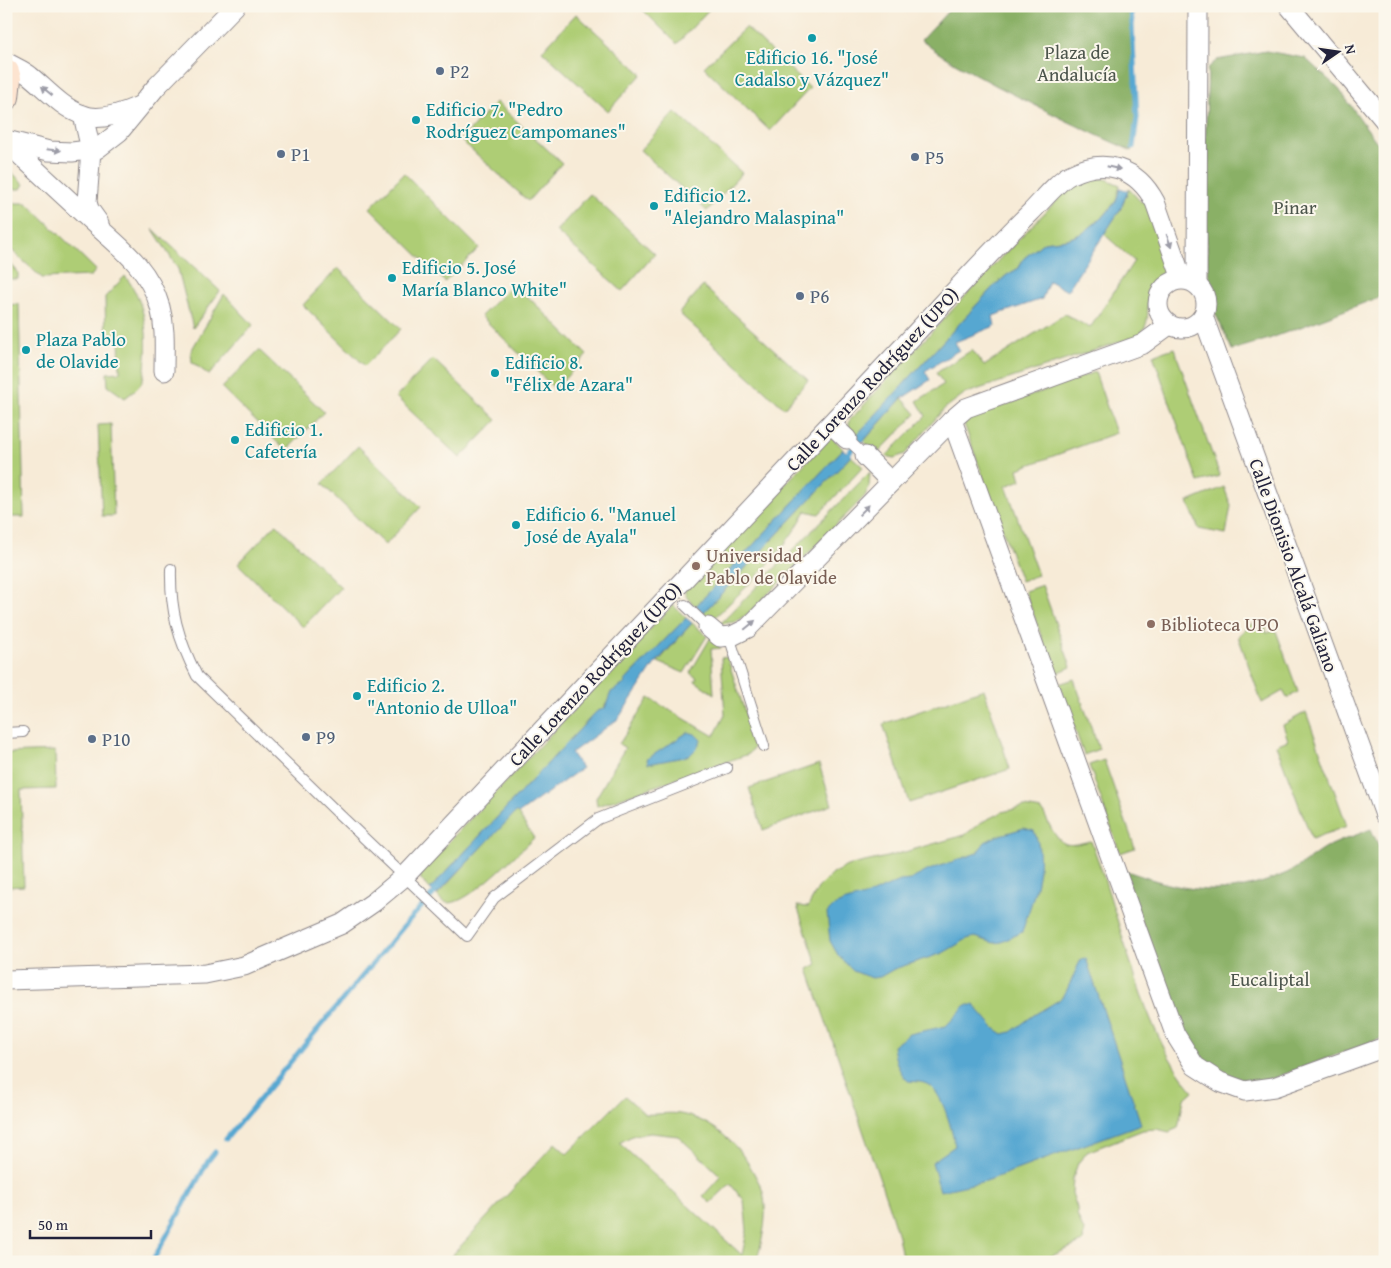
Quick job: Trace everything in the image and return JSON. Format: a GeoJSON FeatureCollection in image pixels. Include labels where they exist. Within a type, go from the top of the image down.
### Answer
{"type":"FeatureCollection","features":[{"type":"Feature","properties":{"kind":"street"},"geometry":{"type":"LineString","coordinates":[[6,141],[49,151],[72,152],[97,149],[131,120],[139,106],[235,6]]}},
{"type":"Feature","properties":{"kind":"street"},"geometry":{"type":"LineString","coordinates":[[1289,6],[1385,121]]}},
{"type":"Feature","properties":{"kind":"street"},"geometry":{"type":"LineString","coordinates":[[1189,282],[1199,9]]}},
{"type":"Feature","properties":{"kind":"street"},"geometry":{"type":"LineString","coordinates":[[6,62],[29,75],[64,104],[83,115],[100,117],[120,114],[139,106]]}},
{"type":"Feature","properties":{"kind":"street"},"geometry":{"type":"LineString","coordinates":[[6,72],[8,79],[6,97]]}},
{"type":"Feature","properties":{"kind":"street"},"geometry":{"type":"LineString","coordinates":[[83,115],[92,150],[88,202],[90,209],[109,236]]}},
{"type":"Feature","properties":{"kind":"street"},"geometry":{"type":"LineString","coordinates":[[6,141],[109,236],[140,268],[159,306],[165,337],[164,371]]}},
{"type":"Feature","properties":{"kind":"street","name":"Calle Lorenzo Rodríguez (UPO)"},"geometry":{"type":"LineString","coordinates":[[6,980],[205,974],[244,966],[342,924],[374,902],[405,876],[678,599],[831,424],[984,258],[1067,176],[1090,167],[1116,167],[1135,176],[1149,190],[1156,202],[1189,282]]}},
{"type":"Feature","properties":{"kind":"street"},"geometry":{"type":"LineString","coordinates":[[1174,280],[1189,282],[1202,290],[1205,297],[1206,306],[1203,316],[1193,326],[1177,328],[1169,325],[1163,320],[1159,312],[1158,297],[1167,284],[1174,280]]}},
{"type":"Feature","properties":{"kind":"street","name":"Calle Dionisio Alcalá Galiano"},"geometry":{"type":"LineString","coordinates":[[1203,316],[1385,815]]}},
{"type":"Feature","properties":{"kind":"street"},"geometry":{"type":"LineString","coordinates":[[708,627],[720,637],[732,636],[748,628],[966,408],[1143,344],[1169,325]]}},
{"type":"Feature","properties":{"kind":"street"},"geometry":{"type":"LineString","coordinates":[[952,420],[1175,1034],[1195,1066],[1220,1082],[1244,1091],[1274,1087],[1385,1047]]}},
{"type":"Feature","properties":{"kind":"street"},"geometry":{"type":"LineString","coordinates":[[831,424],[847,439]]}},
{"type":"Feature","properties":{"kind":"street"},"geometry":{"type":"LineString","coordinates":[[865,456],[891,482]]}},
{"type":"Feature","properties":{"kind":"lane"},"geometry":{"type":"LineString","coordinates":[[847,439],[865,456]]}},
{"type":"Feature","properties":{"kind":"lane"},"geometry":{"type":"LineString","coordinates":[[171,569],[172,610],[184,650],[197,676],[467,936],[494,898],[598,819],[727,768]]}},
{"type":"Feature","properties":{"kind":"lane"},"geometry":{"type":"LineString","coordinates":[[678,599],[708,627]]}},
{"type":"Feature","properties":{"kind":"lane"},"geometry":{"type":"LineString","coordinates":[[729,636],[764,746]]}},
{"type":"Feature","properties":{"kind":"lane"},"geometry":{"type":"LineString","coordinates":[[6,732],[23,732]]}},
{"type":"Feature","properties":{"kind":"green space"},"geometry":{"type":"Polygon","coordinates":[[[639,6],[712,6],[677,44],[639,6]]]}},
{"type":"Feature","properties":{"kind":"green space","name":"Plaza de Andalucía"},"geometry":{"type":"Polygon","coordinates":[[[953,6],[1131,6],[1137,118],[1132,151],[1064,120],[997,86],[949,59],[921,40],[953,6]]]}},
{"type":"Feature","properties":{"kind":"green space"},"geometry":{"type":"Polygon","coordinates":[[[576,14],[642,74],[608,111],[542,51],[576,14]]]}},
{"type":"Feature","properties":{"kind":"green space"},"geometry":{"type":"Polygon","coordinates":[[[746,27],[810,88],[770,131],[704,67],[746,27]]]}},
{"type":"Feature","properties":{"kind":"green space","name":"Pinar"},"geometry":{"type":"Polygon","coordinates":[[[1266,51],[1305,58],[1339,89],[1385,154],[1385,295],[1269,339],[1232,350],[1213,308],[1208,270],[1204,179],[1208,68],[1217,60],[1266,51]]]}},
{"type":"Feature","properties":{"kind":"green space"},"geometry":{"type":"Polygon","coordinates":[[[496,102],[562,163],[528,201],[461,140],[496,102]]]}},
{"type":"Feature","properties":{"kind":"green space"},"geometry":{"type":"Polygon","coordinates":[[[675,112],[742,173],[707,211],[640,150],[675,112]]]}},
{"type":"Feature","properties":{"kind":"green space"},"geometry":{"type":"Polygon","coordinates":[[[6,167],[24,184],[21,189],[6,189],[6,167]]]}},
{"type":"Feature","properties":{"kind":"green space"},"geometry":{"type":"Polygon","coordinates":[[[404,173],[479,248],[445,282],[370,208],[404,173]]]}},
{"type":"Feature","properties":{"kind":"green space"},"geometry":{"type":"Polygon","coordinates":[[[1091,177],[1106,179],[1120,185],[1116,201],[1105,215],[1083,233],[1068,239],[1044,242],[1023,259],[1019,268],[994,286],[855,437],[849,429],[849,421],[1007,251],[1066,191],[1078,182],[1091,177]]]}},
{"type":"Feature","properties":{"kind":"green space"},"geometry":{"type":"Polygon","coordinates":[[[1129,189],[1141,202],[1148,199],[1170,271],[1156,282],[1150,290],[1147,322],[1140,335],[964,394],[944,409],[905,454],[894,458],[886,456],[926,416],[917,401],[944,384],[936,373],[972,350],[984,366],[1065,314],[1090,328],[1134,261],[1104,234],[1120,210],[1129,189]]]}},
{"type":"Feature","properties":{"kind":"green space"},"geometry":{"type":"Polygon","coordinates":[[[590,194],[655,254],[622,291],[556,231],[590,194]]]}},
{"type":"Feature","properties":{"kind":"green space"},"geometry":{"type":"Polygon","coordinates":[[[6,203],[27,203],[96,270],[91,276],[42,278],[6,245],[6,203]]]}},
{"type":"Feature","properties":{"kind":"green space"},"geometry":{"type":"Polygon","coordinates":[[[153,229],[220,291],[193,328],[178,269],[153,229]]]}},
{"type":"Feature","properties":{"kind":"green space"},"geometry":{"type":"Polygon","coordinates":[[[6,259],[18,272],[18,279],[6,279],[6,259]]]}},
{"type":"Feature","properties":{"kind":"green space"},"geometry":{"type":"Polygon","coordinates":[[[338,268],[401,329],[365,366],[303,305],[338,268]]]}},
{"type":"Feature","properties":{"kind":"green space"},"geometry":{"type":"Polygon","coordinates":[[[125,276],[141,305],[146,336],[146,358],[142,382],[137,389],[125,398],[108,386],[107,373],[120,372],[119,336],[106,337],[105,297],[125,276]]]}},
{"type":"Feature","properties":{"kind":"green space"},"geometry":{"type":"Polygon","coordinates":[[[514,283],[587,355],[555,389],[481,316],[514,283]]]}},
{"type":"Feature","properties":{"kind":"green space"},"geometry":{"type":"Polygon","coordinates":[[[703,286],[808,380],[784,408],[679,313],[703,286]]]}},
{"type":"Feature","properties":{"kind":"green space"},"geometry":{"type":"Polygon","coordinates":[[[224,294],[253,325],[209,375],[192,362],[191,351],[224,294]]]}},
{"type":"Feature","properties":{"kind":"green space"},"geometry":{"type":"Polygon","coordinates":[[[19,304],[24,517],[6,517],[6,305],[19,304]]]}},
{"type":"Feature","properties":{"kind":"green space"},"geometry":{"type":"Polygon","coordinates":[[[1174,348],[1220,476],[1198,482],[1153,355],[1174,348]]]}},
{"type":"Feature","properties":{"kind":"green space"},"geometry":{"type":"Polygon","coordinates":[[[259,350],[324,412],[286,451],[222,388],[259,350]]]}},
{"type":"Feature","properties":{"kind":"green space"},"geometry":{"type":"Polygon","coordinates":[[[433,359],[497,420],[460,458],[396,397],[433,359]]]}},
{"type":"Feature","properties":{"kind":"green space"},"geometry":{"type":"Polygon","coordinates":[[[1095,372],[1116,433],[1018,469],[1021,480],[1006,486],[1038,575],[1021,581],[964,424],[970,418],[1095,372]]]}},
{"type":"Feature","properties":{"kind":"green space"},"geometry":{"type":"Polygon","coordinates":[[[902,398],[916,414],[878,453],[864,441],[902,398]]]}},
{"type":"Feature","properties":{"kind":"green space"},"geometry":{"type":"Polygon","coordinates":[[[111,424],[114,516],[102,516],[98,425],[111,424]]]}},
{"type":"Feature","properties":{"kind":"green space"},"geometry":{"type":"Polygon","coordinates":[[[831,436],[843,449],[696,606],[692,603],[687,597],[685,590],[831,436]]]}},
{"type":"Feature","properties":{"kind":"green space"},"geometry":{"type":"Polygon","coordinates":[[[358,446],[421,507],[385,545],[322,484],[358,446]]]}},
{"type":"Feature","properties":{"kind":"green space"},"geometry":{"type":"Polygon","coordinates":[[[851,456],[863,467],[819,514],[806,511],[786,543],[774,557],[711,621],[703,613],[851,456]]]}},
{"type":"Feature","properties":{"kind":"green space"},"geometry":{"type":"Polygon","coordinates":[[[870,472],[869,487],[865,496],[749,613],[735,622],[720,624],[870,472]]]}},
{"type":"Feature","properties":{"kind":"green space"},"geometry":{"type":"Polygon","coordinates":[[[1224,487],[1231,506],[1226,534],[1199,529],[1188,502],[1224,487]]]}},
{"type":"Feature","properties":{"kind":"green space"},"geometry":{"type":"Polygon","coordinates":[[[276,524],[341,587],[303,627],[238,564],[276,524]]]}},
{"type":"Feature","properties":{"kind":"green space"},"geometry":{"type":"Polygon","coordinates":[[[1042,585],[1071,667],[1055,674],[1025,591],[1042,585]]]}},
{"type":"Feature","properties":{"kind":"green space"},"geometry":{"type":"Polygon","coordinates":[[[673,605],[686,618],[625,681],[626,683],[605,705],[605,708],[596,712],[430,889],[421,880],[420,872],[673,605]]]}},
{"type":"Feature","properties":{"kind":"green space"},"geometry":{"type":"Polygon","coordinates":[[[692,623],[707,636],[684,673],[658,662],[692,623]]]}},
{"type":"Feature","properties":{"kind":"green space"},"geometry":{"type":"Polygon","coordinates":[[[1251,624],[1266,625],[1266,633],[1276,631],[1298,692],[1287,698],[1283,691],[1262,703],[1238,636],[1251,624]]]}},
{"type":"Feature","properties":{"kind":"green space"},"geometry":{"type":"Polygon","coordinates":[[[711,637],[721,648],[711,649],[714,694],[695,681],[697,678],[690,673],[711,637]]]}},
{"type":"Feature","properties":{"kind":"green space"},"geometry":{"type":"Polygon","coordinates":[[[727,657],[755,743],[749,754],[597,806],[596,798],[625,748],[619,744],[649,698],[714,736],[725,715],[721,658],[727,657]]]}},
{"type":"Feature","properties":{"kind":"green space"},"geometry":{"type":"Polygon","coordinates":[[[1074,679],[1099,749],[1084,755],[1059,684],[1074,679]]]}},
{"type":"Feature","properties":{"kind":"green space"},"geometry":{"type":"Polygon","coordinates":[[[984,689],[1010,769],[909,803],[883,724],[984,689]]]}},
{"type":"Feature","properties":{"kind":"green space"},"geometry":{"type":"Polygon","coordinates":[[[1306,712],[1347,826],[1312,839],[1276,745],[1288,740],[1283,725],[1306,712]]]}},
{"type":"Feature","properties":{"kind":"green space"},"geometry":{"type":"Polygon","coordinates":[[[55,751],[56,789],[21,790],[24,886],[6,887],[6,753],[55,751]]]}},
{"type":"Feature","properties":{"kind":"green space"},"geometry":{"type":"Polygon","coordinates":[[[1104,760],[1135,848],[1120,853],[1089,765],[1104,760]]]}},
{"type":"Feature","properties":{"kind":"green space"},"geometry":{"type":"Polygon","coordinates":[[[819,764],[832,805],[763,830],[749,788],[819,764]]]}},
{"type":"Feature","properties":{"kind":"green space"},"geometry":{"type":"Polygon","coordinates":[[[1024,807],[1042,810],[1055,834],[1062,842],[1075,844],[1091,841],[1134,975],[1151,1020],[1162,1045],[1176,1069],[1193,1091],[1184,1099],[1178,1128],[1169,1132],[1157,1129],[1143,1130],[1087,1152],[1078,1163],[1073,1178],[1072,1193],[1077,1208],[1077,1215],[1084,1231],[1083,1242],[1038,1262],[903,1262],[898,1236],[889,1207],[808,969],[817,964],[797,906],[808,907],[818,888],[832,874],[847,866],[965,835],[980,823],[1002,812],[1024,807]]]}},
{"type":"Feature","properties":{"kind":"green space"},"geometry":{"type":"Polygon","coordinates":[[[516,811],[534,838],[493,876],[469,895],[449,903],[442,901],[437,895],[516,811]]]}},
{"type":"Feature","properties":{"kind":"green space","name":"Eucaliptal"},"geometry":{"type":"Polygon","coordinates":[[[1371,829],[1385,860],[1385,1037],[1263,1082],[1234,1078],[1211,1068],[1196,1052],[1169,1001],[1124,870],[1146,878],[1186,888],[1225,890],[1244,887],[1265,882],[1287,873],[1329,846],[1371,829]]]}},
{"type":"Feature","properties":{"kind":"green space"},"geometry":{"type":"Polygon","coordinates":[[[625,1096],[645,1114],[680,1114],[692,1117],[715,1128],[742,1154],[761,1187],[765,1216],[763,1235],[756,1262],[446,1262],[555,1143],[567,1154],[625,1096]],[[651,1133],[634,1135],[619,1143],[742,1255],[747,1231],[744,1200],[730,1184],[710,1203],[703,1196],[721,1176],[678,1136],[651,1133]]]}},
{"type":"Feature","properties":{"kind":"water"},"geometry":{"type":"Polygon","coordinates":[[[1120,188],[1128,191],[1120,210],[1067,291],[1049,281],[1042,299],[993,316],[995,326],[955,342],[959,350],[925,371],[930,380],[901,399],[861,444],[855,437],[994,286],[1019,268],[1023,259],[1044,242],[1068,239],[1083,233],[1105,215],[1116,201],[1120,188]]]}},
{"type":"Feature","properties":{"kind":"water"},"geometry":{"type":"Polygon","coordinates":[[[843,449],[851,456],[703,613],[696,606],[843,449]]]}},
{"type":"Feature","properties":{"kind":"water"},"geometry":{"type":"Polygon","coordinates":[[[686,618],[692,623],[654,665],[618,719],[571,753],[582,768],[518,814],[516,812],[436,895],[430,889],[596,712],[605,708],[611,692],[626,683],[625,681],[686,618]]]}},
{"type":"Feature","properties":{"kind":"water"},"geometry":{"type":"Polygon","coordinates":[[[688,732],[695,734],[701,740],[697,748],[689,756],[648,764],[647,759],[688,732]]]}},
{"type":"Feature","properties":{"kind":"water"},"geometry":{"type":"Polygon","coordinates":[[[1024,828],[1034,831],[1038,843],[1039,869],[1022,932],[1002,942],[994,943],[975,937],[967,939],[943,953],[894,969],[880,977],[872,978],[853,971],[838,955],[830,941],[827,913],[834,906],[868,895],[900,881],[910,880],[929,870],[977,853],[985,842],[997,836],[1024,828]]]}},
{"type":"Feature","properties":{"kind":"water"},"geometry":{"type":"Polygon","coordinates":[[[1086,958],[1141,1124],[986,1181],[940,1191],[932,1162],[955,1146],[947,1115],[940,1098],[929,1085],[908,1081],[898,1065],[893,1046],[909,1034],[946,1026],[966,1005],[974,1005],[994,1028],[1003,1034],[1011,1032],[1059,1000],[1066,992],[1081,959],[1086,958]]]}},
{"type":"Feature","properties":{"kind":"waterway"},"geometry":{"type":"LineString","coordinates":[[1131,6],[1137,118],[1133,147]]}},
{"type":"Feature","properties":{"kind":"waterway"},"geometry":{"type":"LineString","coordinates":[[844,458],[863,436]]}},
{"type":"Feature","properties":{"kind":"waterway"},"geometry":{"type":"LineString","coordinates":[[226,1139],[410,919],[439,888]]}},
{"type":"Feature","properties":{"kind":"waterway"},"geometry":{"type":"LineString","coordinates":[[152,1262],[208,1161],[215,1152]]}},
{"type":"Feature","properties":{"kind":"place","name":"Edificio 16. \"José Cadalso y Vázquez\""},"geometry":{"type":"Point","coordinates":[812,38]}},
{"type":"Feature","properties":{"kind":"place","name":"P2"},"geometry":{"type":"Point","coordinates":[440,71]}},
{"type":"Feature","properties":{"kind":"place","name":"Edificio 7. \"Pedro Rodríguez Campomanes\""},"geometry":{"type":"Point","coordinates":[416,120]}},
{"type":"Feature","properties":{"kind":"place","name":"P1"},"geometry":{"type":"Point","coordinates":[281,154]}},
{"type":"Feature","properties":{"kind":"place","name":"P5"},"geometry":{"type":"Point","coordinates":[915,157]}},
{"type":"Feature","properties":{"kind":"place","name":"Edificio 12. \"Alejandro Malaspina\""},"geometry":{"type":"Point","coordinates":[654,206]}},
{"type":"Feature","properties":{"kind":"place","name":"Edificio 5. José María Blanco White\""},"geometry":{"type":"Point","coordinates":[392,278]}},
{"type":"Feature","properties":{"kind":"place","name":"P6"},"geometry":{"type":"Point","coordinates":[800,296]}},
{"type":"Feature","properties":{"kind":"place","name":"Plaza Pablo de Olavide"},"geometry":{"type":"Point","coordinates":[26,350]}},
{"type":"Feature","properties":{"kind":"place","name":"Edificio 8. \"Félix de Azara\""},"geometry":{"type":"Point","coordinates":[495,373]}},
{"type":"Feature","properties":{"kind":"place","name":"Edificio 1. Cafetería"},"geometry":{"type":"Point","coordinates":[235,440]}},
{"type":"Feature","properties":{"kind":"place","name":"Edificio 6. \"Manuel José de Ayala\""},"geometry":{"type":"Point","coordinates":[516,525]}},
{"type":"Feature","properties":{"kind":"place","name":"Universidad Pablo de Olavide"},"geometry":{"type":"Point","coordinates":[696,566]}},
{"type":"Feature","properties":{"kind":"place","name":"Biblioteca UPO"},"geometry":{"type":"Point","coordinates":[1151,624]}},
{"type":"Feature","properties":{"kind":"place","name":"Edificio 2. \"Antonio de Ulloa\""},"geometry":{"type":"Point","coordinates":[357,696]}},
{"type":"Feature","properties":{"kind":"place","name":"P9"},"geometry":{"type":"Point","coordinates":[306,737]}},
{"type":"Feature","properties":{"kind":"place","name":"P10"},"geometry":{"type":"Point","coordinates":[92,739]}}]}
